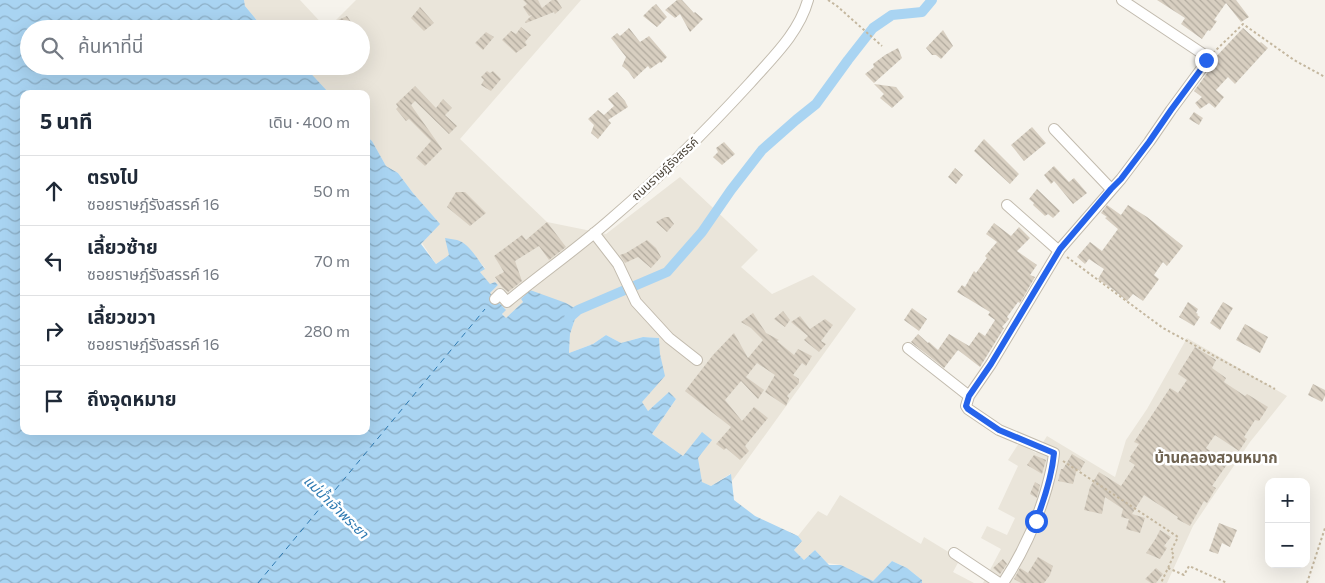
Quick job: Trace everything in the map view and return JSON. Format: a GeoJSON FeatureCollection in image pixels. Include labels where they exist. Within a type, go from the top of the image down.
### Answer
{"type":"FeatureCollection","features":[{"type":"Feature","properties":{"kind":"street","name":"ถนนราษฎ์รังสรรค์"},"geometry":{"type":"LineString","coordinates":[[495,299],[500,294],[507,302],[594,233],[718,118],[781,49],[801,19],[808,0]]}},
{"type":"Feature","properties":{"kind":"street"},"geometry":{"type":"LineString","coordinates":[[1003,583],[1016,564],[1038,515],[1053,464],[1054,453],[992,426],[968,409],[966,406],[969,396],[991,364],[1060,250],[1121,179],[1206,60],[1203,54],[1122,0]]}},
{"type":"Feature","properties":{"kind":"street"},"geometry":{"type":"LineString","coordinates":[[1054,129],[1111,189]]}},
{"type":"Feature","properties":{"kind":"street"},"geometry":{"type":"LineString","coordinates":[[1007,205],[1060,250]]}},
{"type":"Feature","properties":{"kind":"street"},"geometry":{"type":"LineString","coordinates":[[594,233],[614,258],[636,302],[669,338],[697,360]]}},
{"type":"Feature","properties":{"kind":"street"},"geometry":{"type":"LineString","coordinates":[[908,348],[969,396]]}},
{"type":"Feature","properties":{"kind":"street"},"geometry":{"type":"LineString","coordinates":[[954,553],[999,583]]}},
{"type":"Feature","properties":{"kind":"path"},"geometry":{"type":"LineString","coordinates":[[828,0],[882,46]]}},
{"type":"Feature","properties":{"kind":"path"},"geometry":{"type":"LineString","coordinates":[[1206,60],[1243,24],[1294,60],[1325,77]]}},
{"type":"Feature","properties":{"kind":"path"},"geometry":{"type":"LineString","coordinates":[[1060,250],[1069,259],[1163,328],[1275,389]]}},
{"type":"Feature","properties":{"kind":"path"},"geometry":{"type":"LineString","coordinates":[[1054,453],[1070,467],[1178,537],[1171,551],[1174,555],[1161,583]]}},
{"type":"Feature","properties":{"kind":"path"},"geometry":{"type":"LineString","coordinates":[[1307,583],[1325,528]]}},
{"type":"Feature","properties":{"kind":"path"},"geometry":{"type":"LineString","coordinates":[[1168,568],[1184,575],[1188,566],[1227,583]]}},
{"type":"Feature","properties":{"kind":"shaded area"},"geometry":{"type":"Polygon","coordinates":[[[244,0],[300,0],[319,20],[257,20],[245,6],[244,0]]]}},
{"type":"Feature","properties":{"kind":"shaded area"},"geometry":{"type":"Polygon","coordinates":[[[356,0],[581,0],[460,139],[547,222],[606,234],[680,177],[758,250],[741,267],[772,294],[813,275],[856,309],[732,481],[730,474],[711,486],[701,482],[698,458],[703,433],[683,456],[652,434],[676,399],[668,393],[648,411],[641,402],[664,376],[659,338],[643,337],[621,343],[606,335],[593,344],[569,353],[570,334],[578,310],[521,299],[523,302],[506,318],[502,313],[505,309],[490,293],[498,285],[495,282],[490,285],[480,272],[485,268],[463,243],[436,264],[422,243],[439,224],[398,173],[386,166],[370,139],[370,90],[326,90],[312,75],[370,75],[370,20],[336,20],[356,0]]]}},
{"type":"Feature","properties":{"kind":"shaded area"},"geometry":{"type":"Polygon","coordinates":[[[1187,338],[1287,396],[1250,442],[1193,526],[1167,583],[983,583],[1001,549],[981,538],[987,526],[1007,535],[1015,518],[998,509],[1018,466],[1008,460],[1019,443],[1036,453],[1047,436],[1115,477],[1126,440],[1147,409],[1187,338]]]}},
{"type":"Feature","properties":{"kind":"shaded area"},"geometry":{"type":"Polygon","coordinates":[[[840,495],[921,544],[924,537],[960,559],[953,572],[974,583],[922,583],[922,580],[907,568],[892,561],[873,581],[841,565],[827,563],[815,550],[804,560],[794,550],[802,541],[798,536],[818,511],[827,516],[840,495]]]}},
{"type":"Feature","properties":{"kind":"water","name":"แม่น้ำเจ้าพระยา"},"geometry":{"type":"Polygon","coordinates":[[[0,0],[244,0],[245,6],[257,20],[20,20],[20,75],[312,75],[326,90],[20,90],[20,435],[370,435],[370,139],[386,166],[398,173],[440,224],[421,244],[436,264],[449,255],[445,238],[457,240],[465,244],[485,269],[480,272],[490,284],[495,282],[498,285],[490,293],[506,310],[502,314],[506,318],[523,302],[521,299],[530,290],[566,303],[578,310],[570,334],[569,353],[593,344],[606,335],[621,343],[643,337],[659,338],[660,354],[665,376],[642,402],[648,411],[669,392],[676,399],[652,434],[683,456],[702,432],[712,440],[698,458],[702,482],[711,486],[731,474],[734,500],[755,516],[798,536],[802,541],[794,550],[804,560],[815,550],[829,565],[841,565],[873,581],[892,561],[907,568],[922,580],[922,583],[0,583],[0,0]]]}},
{"type":"Feature","properties":{"kind":"building"},"geometry":{"type":"Polygon","coordinates":[[[523,0],[538,0],[542,8],[552,0],[557,0],[562,8],[555,14],[554,12],[526,23],[532,15],[529,16],[523,7],[527,4],[523,0]]]}},
{"type":"Feature","properties":{"kind":"building"},"geometry":{"type":"Polygon","coordinates":[[[677,0],[682,0],[694,13],[703,19],[690,32],[680,14],[675,18],[665,10],[677,0]]]}},
{"type":"Feature","properties":{"kind":"building"},"geometry":{"type":"Polygon","coordinates":[[[1157,0],[1236,0],[1249,17],[1241,22],[1226,3],[1214,20],[1217,21],[1202,39],[1181,24],[1185,18],[1157,0]]]}},
{"type":"Feature","properties":{"kind":"building"},"geometry":{"type":"Polygon","coordinates":[[[656,4],[667,17],[657,27],[643,16],[656,4]]]}},
{"type":"Feature","properties":{"kind":"building"},"geometry":{"type":"Polygon","coordinates":[[[420,7],[434,23],[424,31],[411,18],[420,7]]]}},
{"type":"Feature","properties":{"kind":"building"},"geometry":{"type":"Polygon","coordinates":[[[347,16],[350,20],[338,20],[347,16]]]}},
{"type":"Feature","properties":{"kind":"building"},"geometry":{"type":"Polygon","coordinates":[[[521,27],[531,35],[525,42],[527,45],[516,53],[502,40],[511,31],[516,34],[521,27]]]}},
{"type":"Feature","properties":{"kind":"building"},"geometry":{"type":"Polygon","coordinates":[[[629,28],[640,42],[649,36],[667,57],[650,69],[648,66],[634,79],[622,66],[626,57],[611,38],[617,33],[620,36],[629,28]]]}},
{"type":"Feature","properties":{"kind":"building"},"geometry":{"type":"Polygon","coordinates":[[[1243,28],[1268,48],[1235,84],[1228,77],[1216,90],[1224,97],[1215,108],[1209,103],[1200,109],[1195,103],[1202,97],[1194,91],[1208,72],[1213,60],[1243,28]]]}},
{"type":"Feature","properties":{"kind":"building"},"geometry":{"type":"Polygon","coordinates":[[[943,30],[953,46],[941,59],[936,55],[932,55],[926,48],[943,30]]]}},
{"type":"Feature","properties":{"kind":"building"},"geometry":{"type":"Polygon","coordinates":[[[486,32],[494,37],[483,50],[475,43],[486,32]]]}},
{"type":"Feature","properties":{"kind":"building"},"geometry":{"type":"Polygon","coordinates":[[[898,48],[902,58],[874,83],[865,74],[874,67],[873,64],[898,48]]]}},
{"type":"Feature","properties":{"kind":"building"},"geometry":{"type":"Polygon","coordinates":[[[487,71],[490,73],[493,71],[501,79],[491,91],[481,85],[484,80],[481,77],[487,71]]]}},
{"type":"Feature","properties":{"kind":"building"},"geometry":{"type":"Polygon","coordinates":[[[874,84],[896,87],[904,97],[892,108],[880,98],[884,94],[874,84]]]}},
{"type":"Feature","properties":{"kind":"building"},"geometry":{"type":"Polygon","coordinates":[[[415,86],[436,108],[443,99],[452,108],[445,115],[457,126],[449,134],[415,101],[411,105],[442,149],[425,166],[416,158],[431,141],[409,119],[406,121],[396,109],[398,107],[396,104],[415,86]]]}},
{"type":"Feature","properties":{"kind":"building"},"geometry":{"type":"Polygon","coordinates":[[[617,92],[628,107],[608,120],[611,123],[598,139],[591,133],[594,125],[588,119],[598,110],[604,115],[614,106],[608,99],[617,92]]]}},
{"type":"Feature","properties":{"kind":"building"},"geometry":{"type":"Polygon","coordinates":[[[1194,112],[1203,118],[1199,125],[1189,119],[1194,112]]]}},
{"type":"Feature","properties":{"kind":"building"},"geometry":{"type":"Polygon","coordinates":[[[1032,127],[1046,143],[1024,161],[1011,145],[1032,127]]]}},
{"type":"Feature","properties":{"kind":"building"},"geometry":{"type":"Polygon","coordinates":[[[984,139],[1019,174],[1010,184],[974,151],[984,139]]]}},
{"type":"Feature","properties":{"kind":"building"},"geometry":{"type":"Polygon","coordinates":[[[724,142],[735,154],[722,165],[713,157],[718,152],[716,148],[724,142]]]}},
{"type":"Feature","properties":{"kind":"building"},"geometry":{"type":"Polygon","coordinates":[[[1054,166],[1069,182],[1074,178],[1087,193],[1073,204],[1054,181],[1051,184],[1044,175],[1054,166]]]}},
{"type":"Feature","properties":{"kind":"building"},"geometry":{"type":"Polygon","coordinates":[[[955,168],[963,175],[956,184],[948,177],[955,168]]]}},
{"type":"Feature","properties":{"kind":"building"},"geometry":{"type":"Polygon","coordinates":[[[1037,189],[1060,211],[1053,218],[1048,214],[1045,216],[1029,199],[1037,189]]]}},
{"type":"Feature","properties":{"kind":"building"},"geometry":{"type":"Polygon","coordinates":[[[456,192],[465,192],[486,213],[470,226],[447,207],[456,192]]]}},
{"type":"Feature","properties":{"kind":"building"},"geometry":{"type":"Polygon","coordinates":[[[1107,205],[1121,215],[1128,205],[1147,217],[1183,246],[1167,266],[1163,262],[1154,275],[1159,279],[1143,301],[1133,294],[1127,301],[1098,279],[1104,269],[1089,259],[1085,264],[1077,257],[1090,242],[1102,251],[1118,229],[1101,213],[1107,205]]]}},
{"type":"Feature","properties":{"kind":"building"},"geometry":{"type":"Polygon","coordinates":[[[669,217],[674,224],[667,232],[656,222],[669,217]]]}},
{"type":"Feature","properties":{"kind":"building"},"geometry":{"type":"Polygon","coordinates":[[[547,222],[566,247],[549,260],[539,246],[515,261],[522,281],[508,292],[495,277],[504,272],[494,256],[522,235],[526,240],[547,222]]]}},
{"type":"Feature","properties":{"kind":"building"},"geometry":{"type":"Polygon","coordinates":[[[994,223],[1011,236],[1019,227],[1030,238],[1017,251],[1037,265],[1030,275],[1035,277],[1020,303],[1018,302],[1007,317],[1009,319],[1002,327],[1004,328],[980,367],[958,350],[944,368],[911,342],[918,334],[938,350],[949,334],[969,346],[979,332],[985,336],[995,320],[988,315],[990,312],[957,292],[962,285],[965,287],[974,271],[976,273],[987,258],[985,256],[997,242],[986,234],[994,223]]]}},
{"type":"Feature","properties":{"kind":"building"},"geometry":{"type":"Polygon","coordinates":[[[647,240],[656,248],[661,257],[651,268],[638,257],[625,263],[620,255],[647,240]]]}},
{"type":"Feature","properties":{"kind":"building"},"geometry":{"type":"Polygon","coordinates":[[[1188,302],[1198,309],[1196,313],[1200,317],[1194,326],[1179,317],[1188,302]]]}},
{"type":"Feature","properties":{"kind":"building"},"geometry":{"type":"Polygon","coordinates":[[[1223,302],[1233,308],[1220,330],[1210,323],[1223,302]]]}},
{"type":"Feature","properties":{"kind":"building"},"geometry":{"type":"Polygon","coordinates":[[[912,308],[927,319],[919,331],[904,320],[912,308]]]}},
{"type":"Feature","properties":{"kind":"building"},"geometry":{"type":"Polygon","coordinates":[[[783,311],[790,320],[785,327],[774,319],[783,311]]]}},
{"type":"Feature","properties":{"kind":"building"},"geometry":{"type":"Polygon","coordinates":[[[753,313],[766,333],[779,340],[777,341],[794,355],[798,349],[812,356],[806,366],[802,363],[793,375],[799,379],[799,383],[787,396],[789,398],[786,406],[765,392],[775,375],[757,363],[746,377],[764,390],[758,399],[741,381],[725,400],[742,421],[754,407],[768,418],[745,446],[749,451],[740,460],[726,448],[724,450],[716,444],[731,427],[685,391],[713,355],[734,333],[748,358],[763,340],[751,328],[741,322],[753,313]]]}},
{"type":"Feature","properties":{"kind":"building"},"geometry":{"type":"Polygon","coordinates":[[[800,316],[810,329],[825,319],[833,325],[821,341],[826,344],[819,352],[804,340],[808,336],[791,322],[800,316]]]}},
{"type":"Feature","properties":{"kind":"building"},"geometry":{"type":"Polygon","coordinates":[[[1245,324],[1268,337],[1260,353],[1236,340],[1245,324]]]}},
{"type":"Feature","properties":{"kind":"building"},"geometry":{"type":"Polygon","coordinates":[[[1195,347],[1216,360],[1212,368],[1226,378],[1224,382],[1245,396],[1247,394],[1268,407],[1259,421],[1255,420],[1244,437],[1247,439],[1239,451],[1215,435],[1206,448],[1228,463],[1212,486],[1216,488],[1207,503],[1204,501],[1190,526],[1144,495],[1132,514],[1145,518],[1140,533],[1126,529],[1129,519],[1121,517],[1123,509],[1105,497],[1102,514],[1084,510],[1090,487],[1099,472],[1121,486],[1135,465],[1129,461],[1139,444],[1134,442],[1170,388],[1178,393],[1187,380],[1178,374],[1195,347]]]}},
{"type":"Feature","properties":{"kind":"building"},"geometry":{"type":"Polygon","coordinates":[[[1313,384],[1325,390],[1322,402],[1308,395],[1313,384]]]}},
{"type":"Feature","properties":{"kind":"building"},"geometry":{"type":"Polygon","coordinates":[[[1072,454],[1085,462],[1080,471],[1077,469],[1073,484],[1058,481],[1061,469],[1063,469],[1072,454]]]}},
{"type":"Feature","properties":{"kind":"building"},"geometry":{"type":"Polygon","coordinates":[[[1034,455],[1046,460],[1042,474],[1027,465],[1034,455]]]}},
{"type":"Feature","properties":{"kind":"building"},"geometry":{"type":"Polygon","coordinates":[[[1035,482],[1040,485],[1037,498],[1030,494],[1035,482]]]}},
{"type":"Feature","properties":{"kind":"building"},"geometry":{"type":"Polygon","coordinates":[[[1219,523],[1237,530],[1230,547],[1222,543],[1218,554],[1209,551],[1219,523]]]}},
{"type":"Feature","properties":{"kind":"building"},"geometry":{"type":"Polygon","coordinates":[[[1160,530],[1171,537],[1164,546],[1167,548],[1160,559],[1146,553],[1160,530]]]}},
{"type":"Feature","properties":{"kind":"building"},"geometry":{"type":"Polygon","coordinates":[[[1038,557],[1053,566],[1050,575],[1044,583],[1021,583],[1014,579],[1020,568],[1028,573],[1038,557]]]}},
{"type":"Feature","properties":{"kind":"building"},"geometry":{"type":"Polygon","coordinates":[[[1003,559],[1007,564],[1000,574],[993,568],[1003,559]]]}},
{"type":"Feature","properties":{"kind":"building"},"geometry":{"type":"Polygon","coordinates":[[[1156,568],[1163,574],[1156,583],[1151,583],[1145,579],[1156,568]]]}},
{"type":"Feature","properties":{"kind":"waterway"},"geometry":{"type":"LineString","coordinates":[[569,318],[578,310],[667,272],[702,232],[762,150],[816,104],[873,28],[892,15],[922,12],[932,0]]}},
{"type":"Feature","properties":{"kind":"ferry route"},"geometry":{"type":"LineString","coordinates":[[258,583],[485,309]]}},
{"type":"Feature","properties":{"kind":"district","name":"บ้านคลองสวนหมาก"},"geometry":{"type":"Point","coordinates":[1216,458]}},
{"type":"Feature","properties":{"kind":"route"},"geometry":{"type":"LineString","coordinates":[[1036,521],[1053,464],[1054,453],[999,430],[968,409],[966,402],[1060,249],[1121,179],[1205,64],[1206,60]]}}]}
